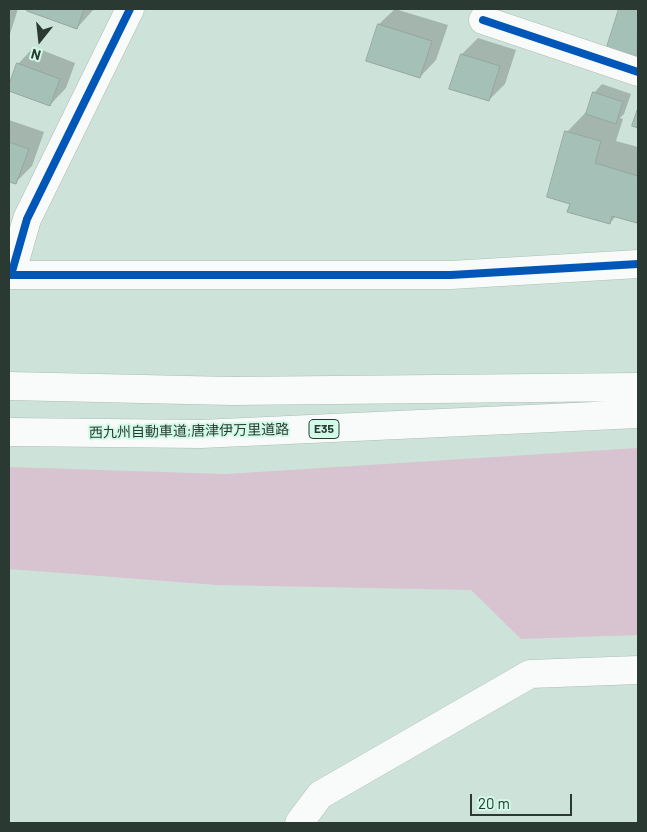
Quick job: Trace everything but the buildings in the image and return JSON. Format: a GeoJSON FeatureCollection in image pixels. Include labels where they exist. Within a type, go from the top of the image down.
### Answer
{"type":"FeatureCollection","features":[{"type":"Feature","properties":{"kind":"main road"},"geometry":{"type":"LineString","coordinates":[[130,9],[27,219],[10,275],[451,275],[638,264]]}},
{"type":"Feature","properties":{"kind":"main road"},"geometry":{"type":"LineString","coordinates":[[483,20],[638,72]]}},
{"type":"Feature","properties":{"kind":"main road"},"geometry":{"type":"LineString","coordinates":[[9,386],[230,391],[638,387]]}},
{"type":"Feature","properties":{"kind":"main road","name":"西九州自動車道;唐津伊万里道路"},"geometry":{"type":"LineString","coordinates":[[9,432],[201,434],[638,414]]}},
{"type":"Feature","properties":{"kind":"main road"},"geometry":{"type":"LineString","coordinates":[[298,823],[320,794],[530,674],[638,670]]}},
{"type":"Feature","properties":{"kind":"shaded area"},"geometry":{"type":"Polygon","coordinates":[[[638,448],[638,635],[521,639],[471,590],[216,585],[9,569],[9,467],[225,474],[638,448]]]}},
{"type":"Feature","properties":{"kind":"cycle path"},"geometry":{"type":"LineString","coordinates":[[11,275],[27,219],[130,9]]}},
{"type":"Feature","properties":{"kind":"cycle path"},"geometry":{"type":"LineString","coordinates":[[483,20],[638,72]]}},
{"type":"Feature","properties":{"kind":"cycle path"},"geometry":{"type":"LineString","coordinates":[[9,275],[451,275],[638,264]]}}]}
